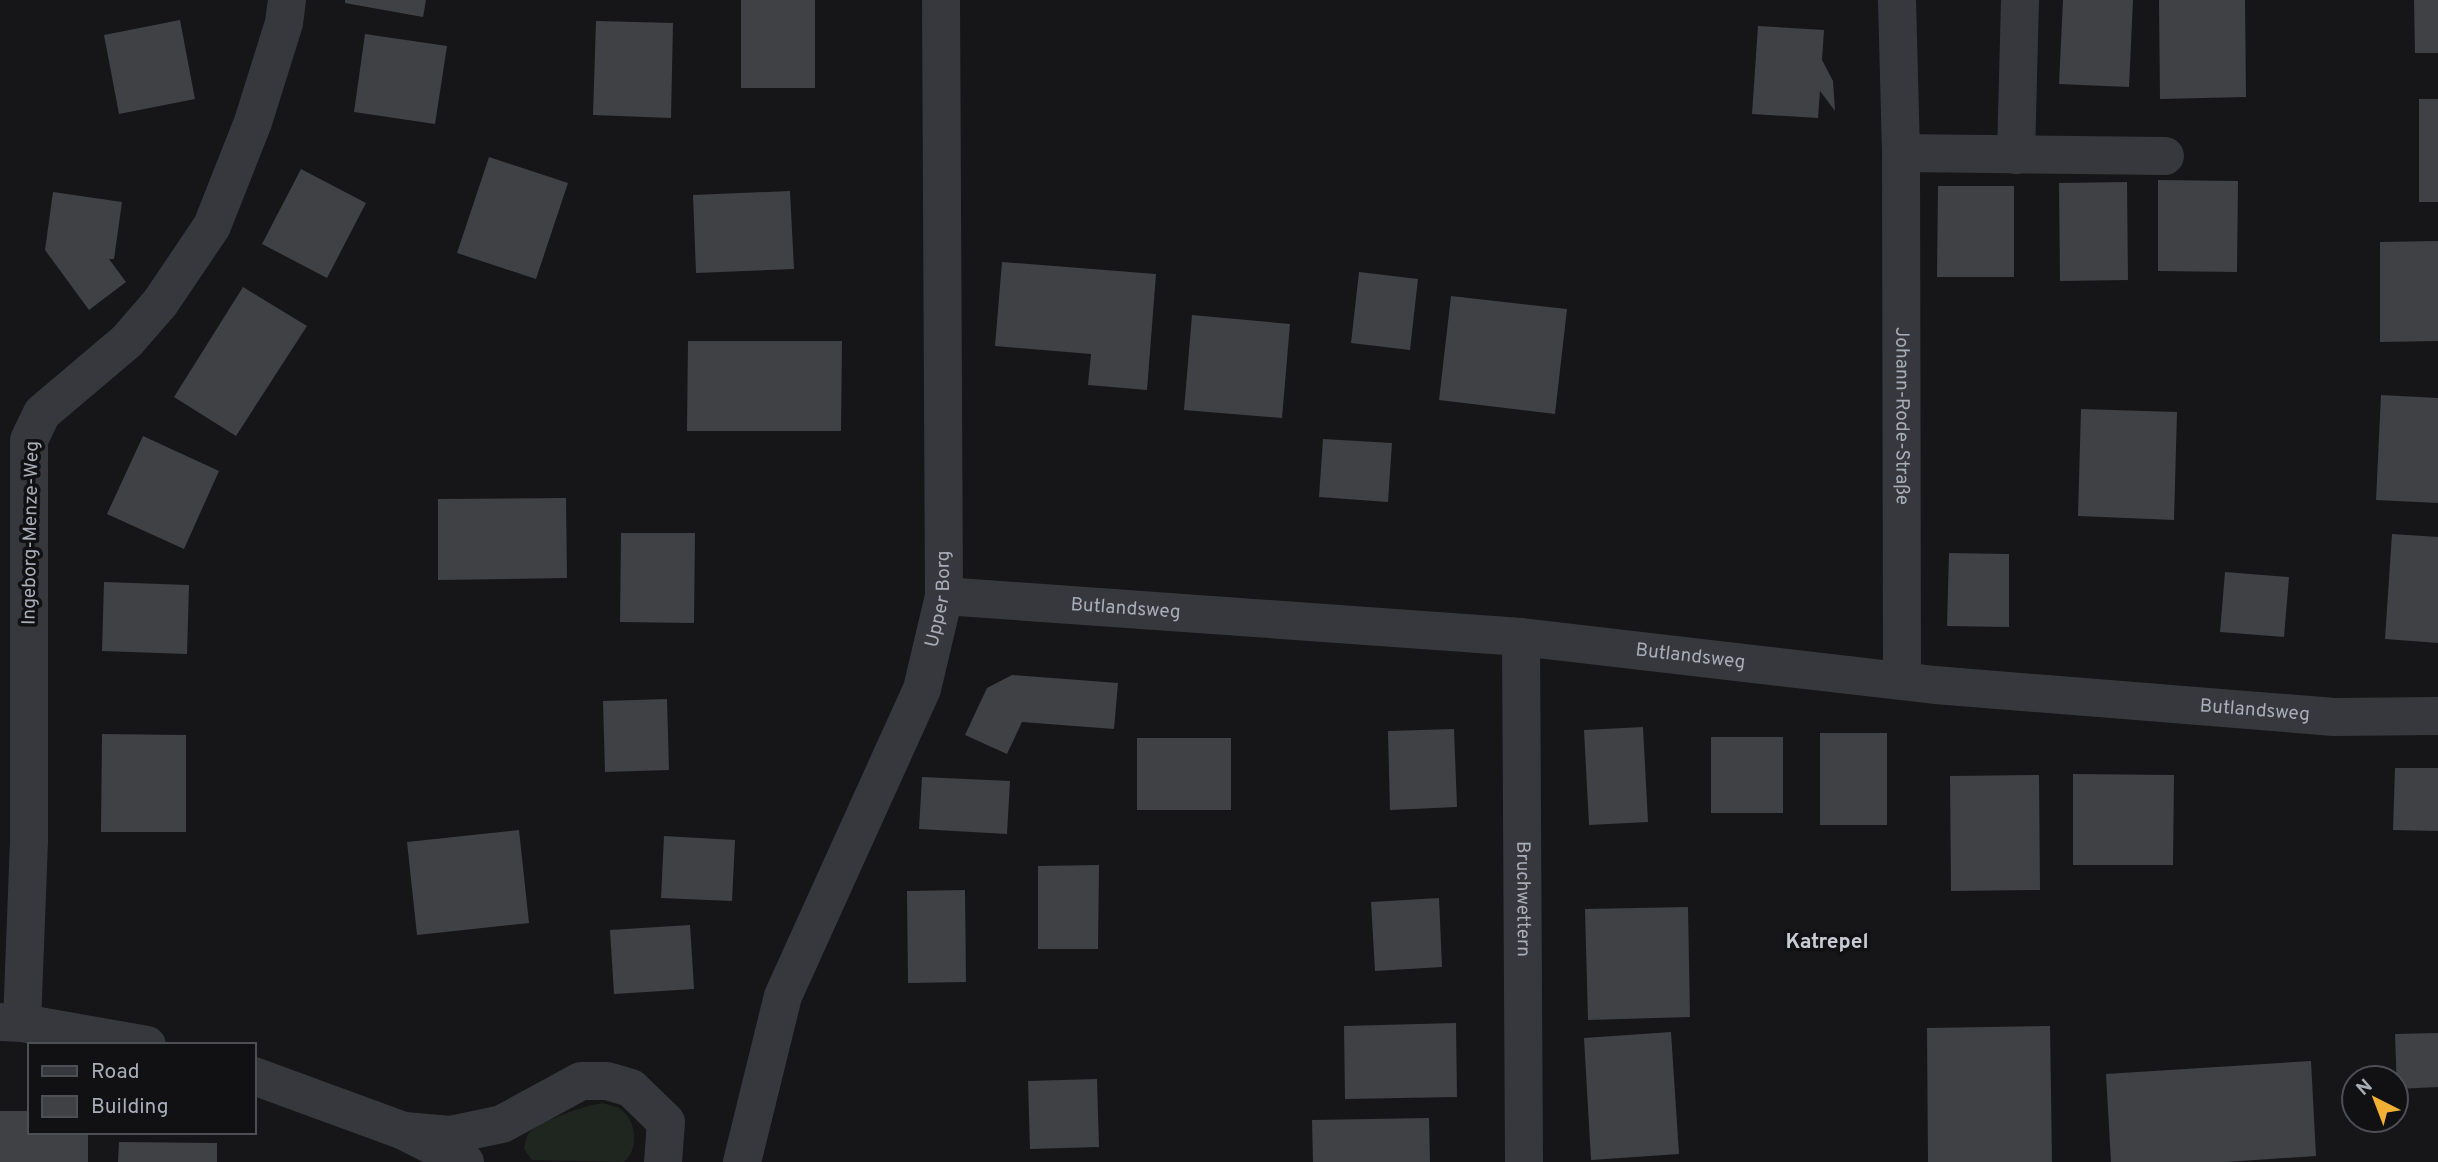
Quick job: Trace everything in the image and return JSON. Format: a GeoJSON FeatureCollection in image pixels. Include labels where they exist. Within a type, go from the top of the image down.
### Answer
{"type":"FeatureCollection","features":[{"type":"Feature","properties":{"kind":"street","name":"Ingeborg-Menze-Weg"},"geometry":{"type":"LineString","coordinates":[[11,1023],[29,841],[29,440],[42,413],[127,341],[160,303],[212,226],[253,122],[284,23],[287,0]]}},
{"type":"Feature","properties":{"kind":"street","name":"Upper Borg"},"geometry":{"type":"LineString","coordinates":[[742,1162],[783,996],[922,689],[944,596],[942,0]]}},
{"type":"Feature","properties":{"kind":"street","name":"Johann-Rode-Straße"},"geometry":{"type":"LineString","coordinates":[[1897,0],[1902,680]]}},
{"type":"Feature","properties":{"kind":"street"},"geometry":{"type":"LineString","coordinates":[[2016,155],[2020,0]]}},
{"type":"Feature","properties":{"kind":"street"},"geometry":{"type":"LineString","coordinates":[[1900,153],[2165,156]]}},
{"type":"Feature","properties":{"kind":"street","name":"Butlandsweg"},"geometry":{"type":"LineString","coordinates":[[944,596],[1521,637],[1935,685],[2334,717],[2438,716]]}},
{"type":"Feature","properties":{"kind":"street","name":"Bruchwettern"},"geometry":{"type":"LineString","coordinates":[[1521,637],[1524,1162]]}},
{"type":"Feature","properties":{"kind":"street"},"geometry":{"type":"LineString","coordinates":[[11,1023],[135,1043]]}},
{"type":"Feature","properties":{"kind":"street"},"geometry":{"type":"LineString","coordinates":[[256,1077],[404,1131],[465,1162]]}},
{"type":"Feature","properties":{"kind":"street"},"geometry":{"type":"LineString","coordinates":[[404,1131],[450,1135],[502,1124],[581,1081],[607,1081],[631,1088],[666,1122],[663,1162]]}},
{"type":"Feature","properties":{"kind":"shaded area"},"geometry":{"type":"Polygon","coordinates":[[[603,1103],[619,1108],[633,1127],[634,1142],[624,1162],[532,1160],[524,1149],[528,1134],[542,1124],[575,1110],[603,1103]]]}},
{"type":"Feature","properties":{"kind":"building"},"geometry":{"type":"Polygon","coordinates":[[[345,0],[426,0],[423,17],[345,3],[345,0]]]}},
{"type":"Feature","properties":{"kind":"building"},"geometry":{"type":"Polygon","coordinates":[[[741,0],[815,0],[815,88],[741,88],[741,0]]]}},
{"type":"Feature","properties":{"kind":"building"},"geometry":{"type":"Polygon","coordinates":[[[2063,0],[2133,0],[2129,87],[2059,84],[2063,0]]]}},
{"type":"Feature","properties":{"kind":"building"},"geometry":{"type":"Polygon","coordinates":[[[2159,0],[2245,0],[2246,97],[2160,99],[2159,0]]]}},
{"type":"Feature","properties":{"kind":"building"},"geometry":{"type":"Polygon","coordinates":[[[2414,0],[2438,0],[2438,53],[2415,53],[2414,0]]]}},
{"type":"Feature","properties":{"kind":"building"},"geometry":{"type":"Polygon","coordinates":[[[180,20],[195,99],[119,114],[104,35],[180,20]]]}},
{"type":"Feature","properties":{"kind":"building"},"geometry":{"type":"Polygon","coordinates":[[[596,21],[673,23],[671,118],[593,115],[596,21]]]}},
{"type":"Feature","properties":{"kind":"building"},"geometry":{"type":"Polygon","coordinates":[[[1758,26],[1824,30],[1822,60],[1833,81],[1835,111],[1820,91],[1818,118],[1752,114],[1758,26]]]}},
{"type":"Feature","properties":{"kind":"building"},"geometry":{"type":"Polygon","coordinates":[[[365,34],[447,46],[435,124],[354,112],[365,34]]]}},
{"type":"Feature","properties":{"kind":"building"},"geometry":{"type":"Polygon","coordinates":[[[2419,99],[2438,99],[2438,202],[2419,202],[2419,99]]]}},
{"type":"Feature","properties":{"kind":"building"},"geometry":{"type":"Polygon","coordinates":[[[489,157],[568,183],[536,279],[457,253],[489,157]]]}},
{"type":"Feature","properties":{"kind":"building"},"geometry":{"type":"Polygon","coordinates":[[[301,169],[366,203],[327,278],[262,244],[301,169]]]}},
{"type":"Feature","properties":{"kind":"building"},"geometry":{"type":"Polygon","coordinates":[[[2158,180],[2238,181],[2237,272],[2158,271],[2158,180]]]}},
{"type":"Feature","properties":{"kind":"building"},"geometry":{"type":"Polygon","coordinates":[[[2127,182],[2128,280],[2060,281],[2059,183],[2127,182]]]}},
{"type":"Feature","properties":{"kind":"building"},"geometry":{"type":"Polygon","coordinates":[[[1938,186],[2014,186],[2014,277],[1937,277],[1938,186]]]}},
{"type":"Feature","properties":{"kind":"building"},"geometry":{"type":"Polygon","coordinates":[[[790,191],[794,269],[696,273],[693,195],[790,191]]]}},
{"type":"Feature","properties":{"kind":"building"},"geometry":{"type":"Polygon","coordinates":[[[53,192],[122,202],[114,259],[109,259],[126,282],[89,310],[45,250],[53,192]]]}},
{"type":"Feature","properties":{"kind":"building"},"geometry":{"type":"Polygon","coordinates":[[[2438,241],[2438,341],[2380,342],[2380,242],[2438,241]]]}},
{"type":"Feature","properties":{"kind":"building"},"geometry":{"type":"Polygon","coordinates":[[[1002,262],[1156,274],[1147,390],[1088,385],[1091,354],[995,346],[1002,262]]]}},
{"type":"Feature","properties":{"kind":"building"},"geometry":{"type":"Polygon","coordinates":[[[1359,272],[1418,279],[1410,350],[1351,343],[1359,272]]]}},
{"type":"Feature","properties":{"kind":"building"},"geometry":{"type":"Polygon","coordinates":[[[243,287],[307,326],[236,436],[174,397],[243,287]]]}},
{"type":"Feature","properties":{"kind":"building"},"geometry":{"type":"Polygon","coordinates":[[[1451,296],[1567,309],[1555,414],[1439,400],[1451,296]]]}},
{"type":"Feature","properties":{"kind":"building"},"geometry":{"type":"Polygon","coordinates":[[[1192,315],[1290,324],[1282,418],[1184,410],[1192,315]]]}},
{"type":"Feature","properties":{"kind":"building"},"geometry":{"type":"Polygon","coordinates":[[[688,341],[842,341],[841,431],[687,431],[688,341]]]}},
{"type":"Feature","properties":{"kind":"building"},"geometry":{"type":"Polygon","coordinates":[[[2381,395],[2438,398],[2438,503],[2376,500],[2381,395]]]}},
{"type":"Feature","properties":{"kind":"building"},"geometry":{"type":"Polygon","coordinates":[[[2081,409],[2177,412],[2174,520],[2078,516],[2081,409]]]}},
{"type":"Feature","properties":{"kind":"building"},"geometry":{"type":"Polygon","coordinates":[[[143,436],[219,471],[184,549],[107,514],[143,436]]]}},
{"type":"Feature","properties":{"kind":"building"},"geometry":{"type":"Polygon","coordinates":[[[1323,439],[1392,443],[1388,502],[1319,497],[1323,439]]]}},
{"type":"Feature","properties":{"kind":"building"},"geometry":{"type":"Polygon","coordinates":[[[566,498],[567,578],[438,580],[438,499],[566,498]]]}},
{"type":"Feature","properties":{"kind":"building"},"geometry":{"type":"Polygon","coordinates":[[[621,533],[695,533],[694,623],[620,622],[621,533]]]}},
{"type":"Feature","properties":{"kind":"building"},"geometry":{"type":"Polygon","coordinates":[[[2392,534],[2438,537],[2438,643],[2385,639],[2392,534]]]}},
{"type":"Feature","properties":{"kind":"building"},"geometry":{"type":"Polygon","coordinates":[[[1949,553],[2009,554],[2009,627],[1947,626],[1949,553]]]}},
{"type":"Feature","properties":{"kind":"building"},"geometry":{"type":"Polygon","coordinates":[[[2225,572],[2289,577],[2284,637],[2220,632],[2225,572]]]}},
{"type":"Feature","properties":{"kind":"building"},"geometry":{"type":"Polygon","coordinates":[[[104,582],[189,585],[187,654],[102,651],[104,582]]]}},
{"type":"Feature","properties":{"kind":"building"},"geometry":{"type":"Polygon","coordinates":[[[1012,675],[1118,683],[1114,729],[1022,722],[1007,754],[965,735],[987,688],[1012,675]]]}},
{"type":"Feature","properties":{"kind":"building"},"geometry":{"type":"Polygon","coordinates":[[[667,699],[669,770],[605,772],[603,701],[667,699]]]}},
{"type":"Feature","properties":{"kind":"building"},"geometry":{"type":"Polygon","coordinates":[[[1643,727],[1648,822],[1589,825],[1584,730],[1643,727]]]}},
{"type":"Feature","properties":{"kind":"building"},"geometry":{"type":"Polygon","coordinates":[[[1454,729],[1457,807],[1390,810],[1388,731],[1454,729]]]}},
{"type":"Feature","properties":{"kind":"building"},"geometry":{"type":"Polygon","coordinates":[[[1820,733],[1887,733],[1887,825],[1820,825],[1820,733]]]}},
{"type":"Feature","properties":{"kind":"building"},"geometry":{"type":"Polygon","coordinates":[[[102,734],[186,735],[186,832],[101,832],[102,734]]]}},
{"type":"Feature","properties":{"kind":"building"},"geometry":{"type":"Polygon","coordinates":[[[1711,737],[1783,737],[1783,813],[1711,813],[1711,737]]]}},
{"type":"Feature","properties":{"kind":"building"},"geometry":{"type":"Polygon","coordinates":[[[1137,738],[1231,738],[1231,810],[1137,810],[1137,738]]]}},
{"type":"Feature","properties":{"kind":"building"},"geometry":{"type":"Polygon","coordinates":[[[2395,768],[2438,768],[2438,831],[2393,830],[2395,768]]]}},
{"type":"Feature","properties":{"kind":"building"},"geometry":{"type":"Polygon","coordinates":[[[2073,774],[2174,775],[2173,865],[2073,865],[2073,774]]]}},
{"type":"Feature","properties":{"kind":"building"},"geometry":{"type":"Polygon","coordinates":[[[2039,775],[2040,890],[1951,891],[1950,776],[2039,775]]]}},
{"type":"Feature","properties":{"kind":"building"},"geometry":{"type":"Polygon","coordinates":[[[922,777],[1010,781],[1007,834],[919,829],[922,777]]]}},
{"type":"Feature","properties":{"kind":"building"},"geometry":{"type":"Polygon","coordinates":[[[519,830],[529,923],[417,935],[407,842],[519,830]]]}},
{"type":"Feature","properties":{"kind":"building"},"geometry":{"type":"Polygon","coordinates":[[[664,836],[735,840],[732,901],[661,898],[664,836]]]}},
{"type":"Feature","properties":{"kind":"building"},"geometry":{"type":"Polygon","coordinates":[[[1099,865],[1098,949],[1038,949],[1038,866],[1099,865]]]}},
{"type":"Feature","properties":{"kind":"building"},"geometry":{"type":"Polygon","coordinates":[[[965,890],[966,982],[908,983],[907,891],[965,890]]]}},
{"type":"Feature","properties":{"kind":"building"},"geometry":{"type":"Polygon","coordinates":[[[1439,898],[1442,967],[1375,971],[1371,902],[1439,898]]]}},
{"type":"Feature","properties":{"kind":"building"},"geometry":{"type":"Polygon","coordinates":[[[1688,907],[1690,1017],[1588,1020],[1585,909],[1688,907]]]}},
{"type":"Feature","properties":{"kind":"building"},"geometry":{"type":"Polygon","coordinates":[[[690,925],[694,989],[614,994],[610,930],[690,925]]]}},
{"type":"Feature","properties":{"kind":"building"},"geometry":{"type":"Polygon","coordinates":[[[1456,1023],[1457,1097],[1345,1099],[1344,1026],[1456,1023]]]}},
{"type":"Feature","properties":{"kind":"building"},"geometry":{"type":"Polygon","coordinates":[[[2050,1026],[2052,1162],[1928,1162],[1927,1028],[2050,1026]]]}},
{"type":"Feature","properties":{"kind":"building"},"geometry":{"type":"Polygon","coordinates":[[[1671,1032],[1679,1154],[1591,1160],[1584,1038],[1671,1032]]]}},
{"type":"Feature","properties":{"kind":"building"},"geometry":{"type":"Polygon","coordinates":[[[2438,1033],[2438,1087],[2410,1088],[2410,1064],[2396,1064],[2395,1034],[2438,1033]]]}},
{"type":"Feature","properties":{"kind":"building"},"geometry":{"type":"Polygon","coordinates":[[[2311,1061],[2316,1156],[2226,1162],[2111,1162],[2106,1074],[2311,1061]]]}},
{"type":"Feature","properties":{"kind":"building"},"geometry":{"type":"Polygon","coordinates":[[[1097,1079],[1099,1147],[1030,1149],[1028,1081],[1097,1079]]]}},
{"type":"Feature","properties":{"kind":"building"},"geometry":{"type":"Polygon","coordinates":[[[0,1111],[28,1111],[28,1134],[88,1134],[88,1162],[0,1162],[0,1111]]]}},
{"type":"Feature","properties":{"kind":"building"},"geometry":{"type":"Polygon","coordinates":[[[1429,1118],[1430,1162],[1313,1162],[1312,1120],[1429,1118]]]}},
{"type":"Feature","properties":{"kind":"building"},"geometry":{"type":"Polygon","coordinates":[[[119,1142],[217,1143],[217,1162],[118,1162],[119,1142]]]}},
{"type":"Feature","properties":{"kind":"district","name":"Katrepel"},"geometry":{"type":"Point","coordinates":[1827,942]}}]}
